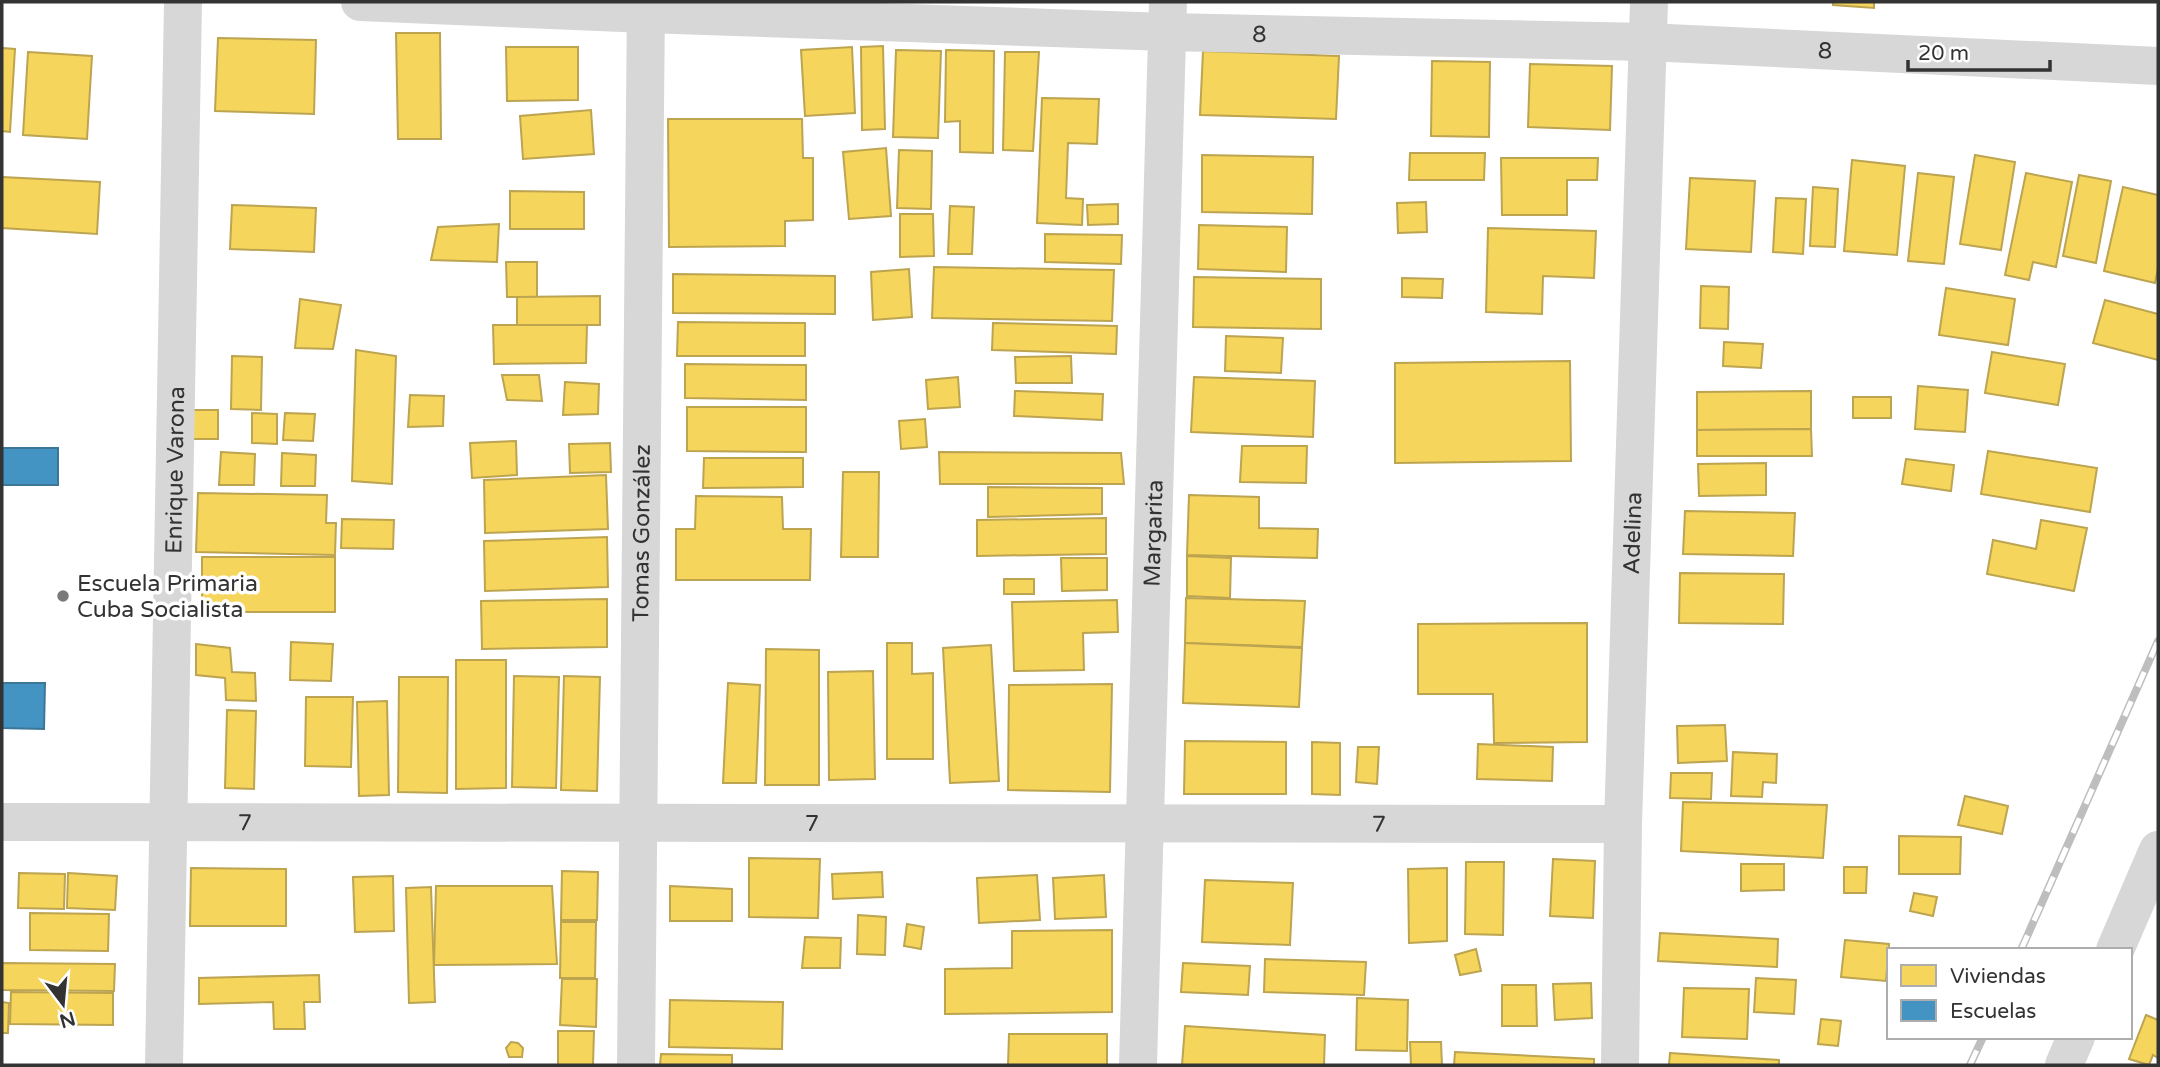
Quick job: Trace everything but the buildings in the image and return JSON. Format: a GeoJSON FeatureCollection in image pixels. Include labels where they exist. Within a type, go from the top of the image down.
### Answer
{"type":"FeatureCollection","features":[{"type":"Feature","properties":{"kind":"street","name":"Enrique Varona"},"geometry":{"type":"LineString","coordinates":[[164,1065],[183,2]]}},
{"type":"Feature","properties":{"kind":"street","name":"8"},"geometry":{"type":"LineString","coordinates":[[360,2],[1167,17],[2158,66]]}},
{"type":"Feature","properties":{"kind":"street","name":"Adelina"},"geometry":{"type":"LineString","coordinates":[[1620,1065],[1623,824],[1648,2]]}},
{"type":"Feature","properties":{"kind":"street","name":"Tomas González"},"geometry":{"type":"LineString","coordinates":[[636,1065],[646,8]]}},
{"type":"Feature","properties":{"kind":"street","name":"Margarita"},"geometry":{"type":"LineString","coordinates":[[1138,1065],[1167,17]]}},
{"type":"Feature","properties":{"kind":"street","name":"7"},"geometry":{"type":"LineString","coordinates":[[2,822],[1623,824]]}},
{"type":"Feature","properties":{"kind":"street"},"geometry":{"type":"LineString","coordinates":[[2116,948],[2158,850]]}},
{"type":"Feature","properties":{"kind":"street"},"geometry":{"type":"LineString","coordinates":[[2064,1065],[2075,1039]]}},
{"type":"Feature","properties":{"kind":"railway"},"geometry":{"type":"LineString","coordinates":[[2022,948],[2158,641]]}},
{"type":"Feature","properties":{"kind":"railway"},"geometry":{"type":"LineString","coordinates":[[1970,1065],[1982,1039]]}},
{"type":"Feature","properties":{"kind":"place","name":"Escuela Primaria Cuba Socialista"},"geometry":{"type":"Point","coordinates":[63,596]}}]}
